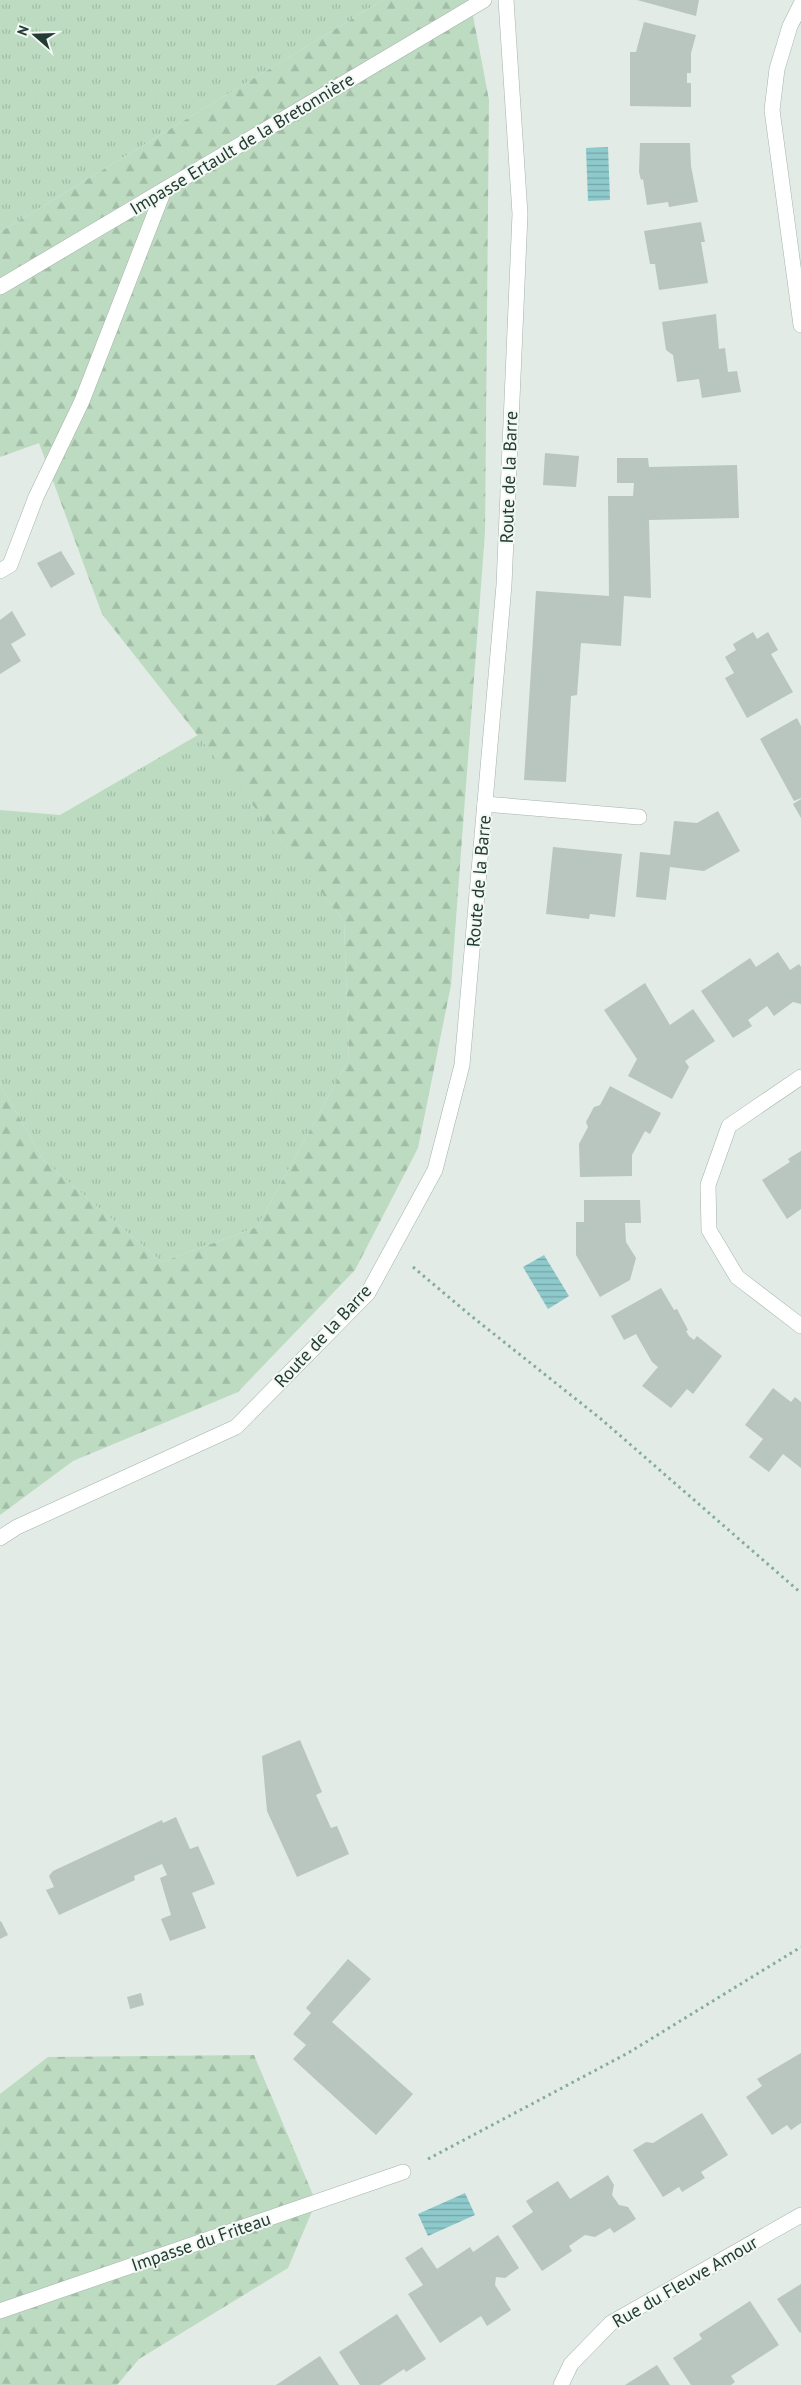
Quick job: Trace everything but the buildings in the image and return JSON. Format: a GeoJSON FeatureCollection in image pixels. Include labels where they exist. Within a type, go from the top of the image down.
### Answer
{"type":"FeatureCollection","features":[{"type":"Feature","properties":{"kind":"street","name":"Impasse Ertault de la Bretonnière"},"geometry":{"type":"LineString","coordinates":[[0,287],[484,0]]}},
{"type":"Feature","properties":{"kind":"street","name":"Route de la Barre"},"geometry":{"type":"LineString","coordinates":[[0,1538],[17,1527],[236,1427],[368,1293],[435,1170],[462,1065],[504,585],[520,214],[506,0]]}},
{"type":"Feature","properties":{"kind":"street"},"geometry":{"type":"LineString","coordinates":[[801,4],[790,26],[777,69],[772,110],[801,325]]}},
{"type":"Feature","properties":{"kind":"street"},"geometry":{"type":"LineString","coordinates":[[0,571],[10,566],[36,497],[82,401],[164,190]]}},
{"type":"Feature","properties":{"kind":"street"},"geometry":{"type":"LineString","coordinates":[[485,804],[639,817]]}},
{"type":"Feature","properties":{"kind":"street"},"geometry":{"type":"LineString","coordinates":[[801,1077],[729,1126],[708,1185],[710,1230],[737,1277],[801,1326]]}},
{"type":"Feature","properties":{"kind":"street","name":"Impasse du Friteau"},"geometry":{"type":"LineString","coordinates":[[0,2311],[403,2172]]}},
{"type":"Feature","properties":{"kind":"street","name":"Rue du Fleuve Amour"},"geometry":{"type":"LineString","coordinates":[[561,2385],[571,2364],[611,2323],[801,2215]]}},
{"type":"Feature","properties":{"kind":"path"},"geometry":{"type":"LineString","coordinates":[[392,1249],[470,1315],[601,1419],[801,1593]]}},
{"type":"Feature","properties":{"kind":"path"},"geometry":{"type":"LineString","coordinates":[[403,2172],[628,2053],[801,1947]]}},
{"type":"Feature","properties":{"kind":"green space"},"geometry":{"type":"Polygon","coordinates":[[[0,0],[383,0],[0,232],[0,0]]]}},
{"type":"Feature","properties":{"kind":"green space"},"geometry":{"type":"Polygon","coordinates":[[[383,0],[470,0],[489,100],[485,532],[451,985],[418,1148],[355,1270],[238,1392],[73,1461],[0,1515],[0,1084],[44,1161],[162,1262],[257,1227],[349,1059],[344,921],[102,614],[39,443],[0,457],[0,232],[383,0]]]}},
{"type":"Feature","properties":{"kind":"green space"},"geometry":{"type":"Polygon","coordinates":[[[198,735],[344,921],[349,1059],[257,1227],[162,1262],[44,1161],[0,1084],[0,810],[60,815],[198,735]]]}},
{"type":"Feature","properties":{"kind":"green space"},"geometry":{"type":"Polygon","coordinates":[[[254,2055],[316,2202],[288,2268],[139,2359],[117,2385],[0,2385],[0,2094],[48,2057],[254,2055]]]}},
{"type":"Feature","properties":{"kind":"water"},"geometry":{"type":"Polygon","coordinates":[[[608,147],[610,200],[588,201],[586,148],[608,147]]]}},
{"type":"Feature","properties":{"kind":"water"},"geometry":{"type":"Polygon","coordinates":[[[544,1255],[569,1296],[548,1309],[523,1267],[544,1255]]]}},
{"type":"Feature","properties":{"kind":"water"},"geometry":{"type":"Polygon","coordinates":[[[465,2193],[475,2215],[428,2236],[418,2214],[465,2193]]]}}]}
